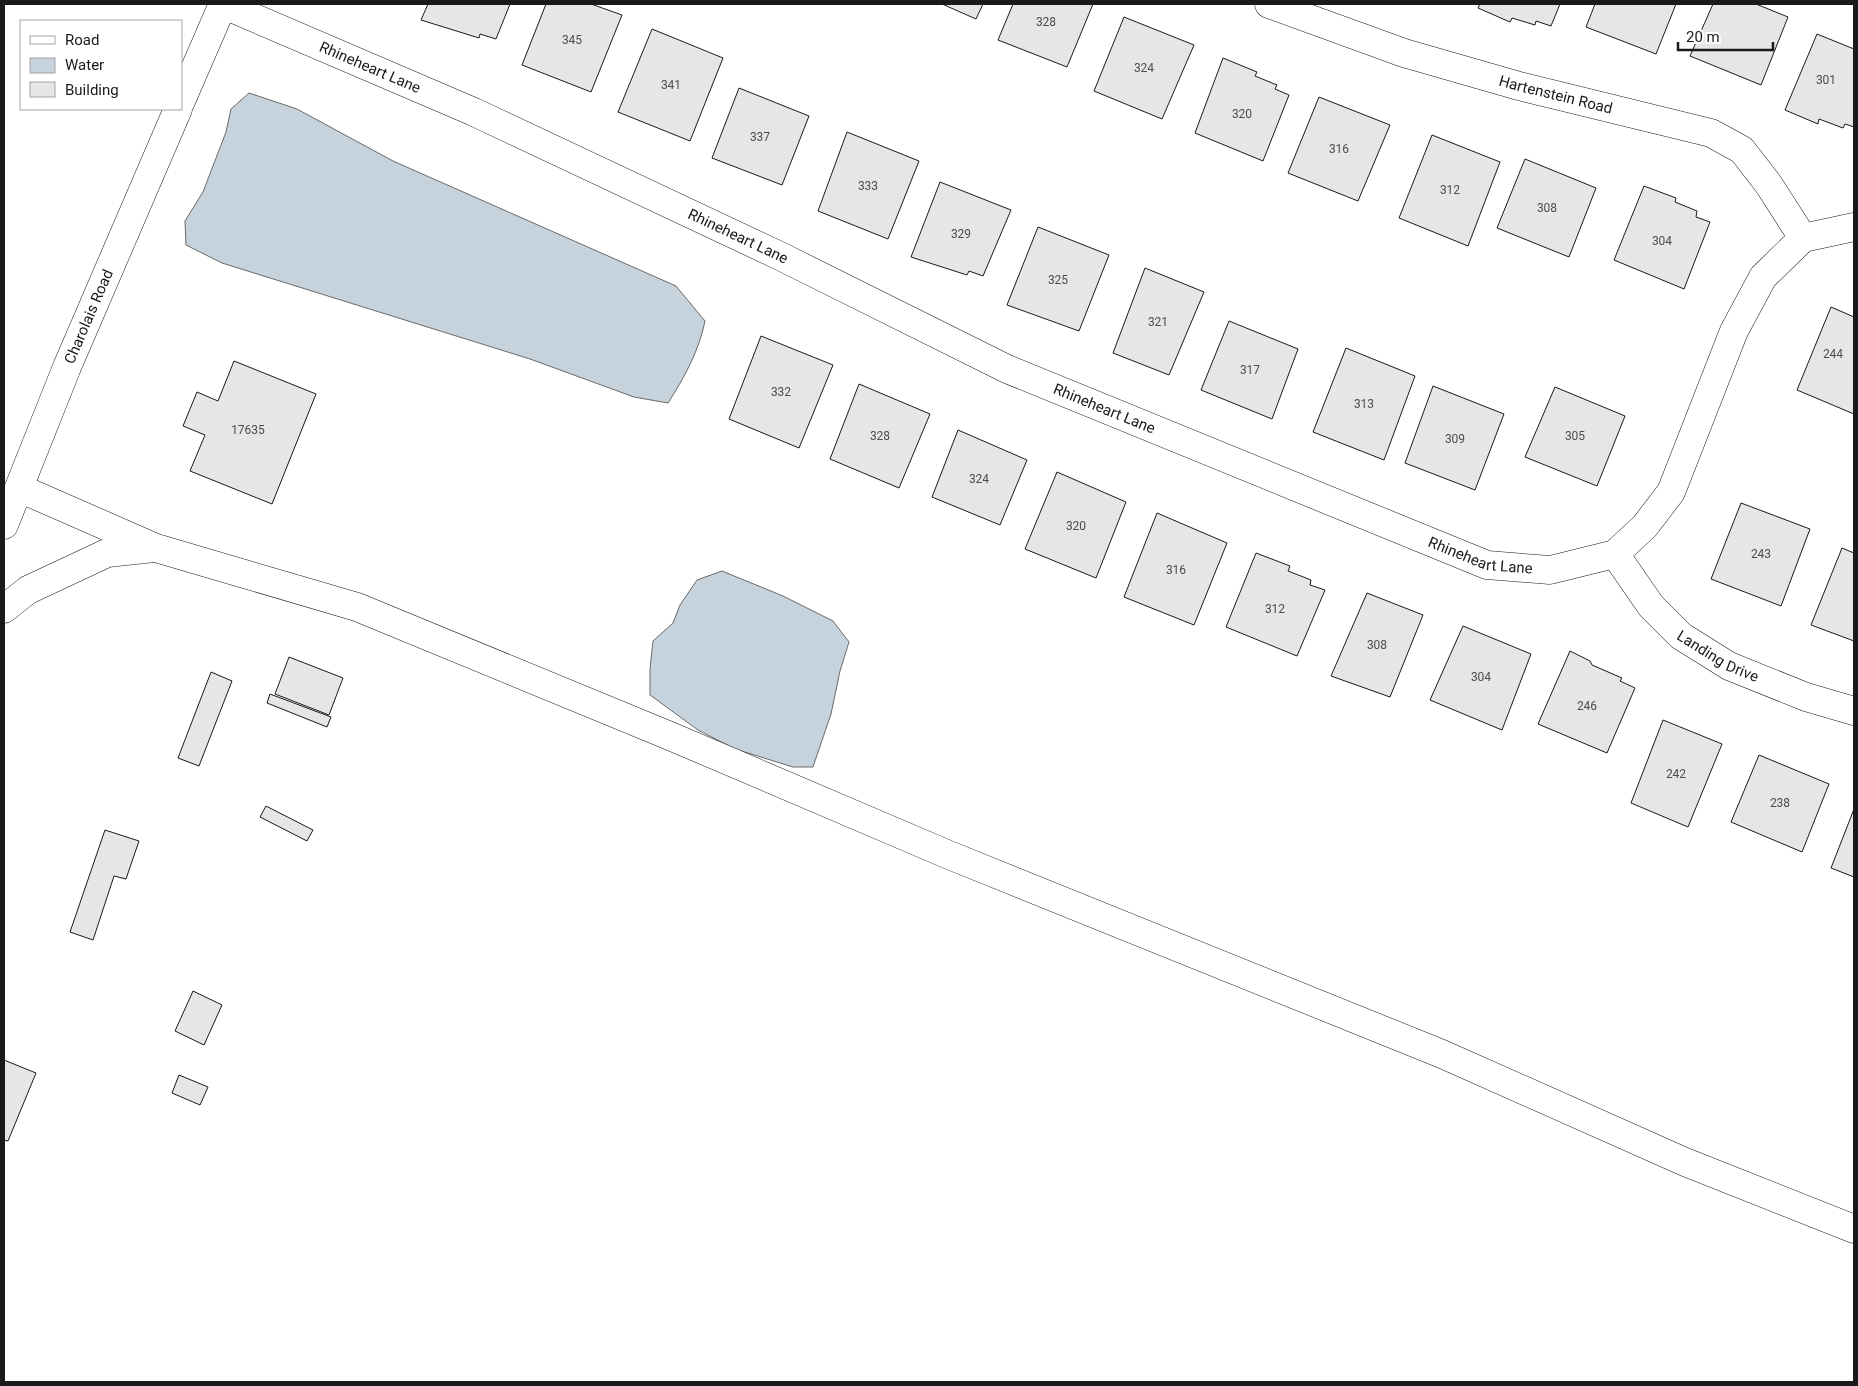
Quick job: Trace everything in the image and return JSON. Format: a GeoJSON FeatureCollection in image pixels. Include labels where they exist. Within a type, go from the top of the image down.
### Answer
{"type":"FeatureCollection","features":[{"type":"Feature","properties":{"kind":"street"},"geometry":{"type":"LineString","coordinates":[[182,99],[223,4]]}},
{"type":"Feature","properties":{"kind":"street","name":"Rhineheart Lane"},"geometry":{"type":"LineString","coordinates":[[223,4],[474,112],[780,256],[1007,369],[1277,478],[1487,566],[1550,570],[1615,554]]}},
{"type":"Feature","properties":{"kind":"street","name":"Hartenstein Road"},"geometry":{"type":"LineString","coordinates":[[1269,4],[1404,53],[1519,86],[1711,133],[1742,150],[1769,185],[1803,238]]}},
{"type":"Feature","properties":{"kind":"street","name":"Charolais Road"},"geometry":{"type":"LineString","coordinates":[[4,525],[67,367],[178,110]]}},
{"type":"Feature","properties":{"kind":"street"},"geometry":{"type":"LineString","coordinates":[[1615,554],[1644,526],[1671,492],[1734,331],[1763,277],[1803,238],[1854,227]]}},
{"type":"Feature","properties":{"kind":"street"},"geometry":{"type":"LineString","coordinates":[[18,488],[156,548],[357,607],[661,732],[948,855],[1442,1054],[1685,1162],[1854,1229]]}},
{"type":"Feature","properties":{"kind":"street"},"geometry":{"type":"LineString","coordinates":[[4,609],[28,590],[107,554],[156,548]]}},
{"type":"Feature","properties":{"kind":"street","name":"Landing Drive"},"geometry":{"type":"LineString","coordinates":[[1615,554],[1652,606],[1681,636],[1730,666],[1806,697],[1854,711]]}},
{"type":"Feature","properties":{"kind":"water"},"geometry":{"type":"Polygon","coordinates":[[[249,93],[297,109],[393,161],[676,286],[705,321],[699,343],[690,364],[668,403],[634,397],[530,359],[222,263],[186,245],[185,221],[203,192],[226,132],[231,109],[249,93]]]}},
{"type":"Feature","properties":{"kind":"water"},"geometry":{"type":"Polygon","coordinates":[[[722,571],[783,596],[833,621],[849,642],[840,671],[831,714],[813,767],[793,767],[735,749],[698,730],[650,695],[653,641],[673,623],[680,605],[697,580],[722,571]]]}},
{"type":"Feature","properties":{"kind":"building"},"geometry":{"type":"Polygon","coordinates":[[[428,4],[510,4],[496,39],[480,34],[479,38],[421,20],[428,4]]]}},
{"type":"Feature","properties":{"kind":"building"},"geometry":{"type":"Polygon","coordinates":[[[546,4],[591,4],[622,15],[591,92],[522,65],[546,4]]]}},
{"type":"Feature","properties":{"kind":"building"},"geometry":{"type":"Polygon","coordinates":[[[942,4],[983,4],[976,19],[942,4]]]}},
{"type":"Feature","properties":{"kind":"building"},"geometry":{"type":"Polygon","coordinates":[[[1013,4],[1093,4],[1067,67],[998,40],[1013,4]]]}},
{"type":"Feature","properties":{"kind":"building"},"geometry":{"type":"Polygon","coordinates":[[[1480,4],[1560,4],[1551,26],[1536,21],[1535,25],[1512,18],[1510,22],[1478,8],[1480,4]]]}},
{"type":"Feature","properties":{"kind":"building"},"geometry":{"type":"Polygon","coordinates":[[[1595,4],[1676,4],[1656,54],[1586,27],[1595,4]]]}},
{"type":"Feature","properties":{"kind":"building"},"geometry":{"type":"Polygon","coordinates":[[[1713,4],[1756,4],[1788,17],[1761,85],[1690,56],[1713,4]]]}},
{"type":"Feature","properties":{"kind":"building"},"geometry":{"type":"Polygon","coordinates":[[[1124,17],[1194,45],[1162,119],[1094,91],[1124,17]]]}},
{"type":"Feature","properties":{"kind":"building"},"geometry":{"type":"Polygon","coordinates":[[[652,29],[723,58],[690,141],[618,112],[652,29]]]}},
{"type":"Feature","properties":{"kind":"building"},"geometry":{"type":"Polygon","coordinates":[[[1817,34],[1854,49],[1854,127],[1845,124],[1843,128],[1819,119],[1818,124],[1785,110],[1817,34]]]}},
{"type":"Feature","properties":{"kind":"building"},"geometry":{"type":"Polygon","coordinates":[[[1223,58],[1257,72],[1255,76],[1277,85],[1275,89],[1289,95],[1263,161],[1195,133],[1223,58]]]}},
{"type":"Feature","properties":{"kind":"building"},"geometry":{"type":"Polygon","coordinates":[[[739,88],[809,116],[782,185],[712,158],[739,88]]]}},
{"type":"Feature","properties":{"kind":"building"},"geometry":{"type":"Polygon","coordinates":[[[1319,97],[1390,125],[1358,201],[1288,173],[1319,97]]]}},
{"type":"Feature","properties":{"kind":"building"},"geometry":{"type":"Polygon","coordinates":[[[847,132],[919,161],[888,239],[818,211],[847,132]]]}},
{"type":"Feature","properties":{"kind":"building"},"geometry":{"type":"Polygon","coordinates":[[[1432,135],[1500,162],[1468,246],[1399,218],[1432,135]]]}},
{"type":"Feature","properties":{"kind":"building"},"geometry":{"type":"Polygon","coordinates":[[[1525,159],[1596,188],[1569,257],[1497,228],[1525,159]]]}},
{"type":"Feature","properties":{"kind":"building"},"geometry":{"type":"Polygon","coordinates":[[[940,182],[1011,210],[983,276],[969,271],[967,275],[911,257],[940,182]]]}},
{"type":"Feature","properties":{"kind":"building"},"geometry":{"type":"Polygon","coordinates":[[[1644,186],[1676,198],[1675,202],[1697,211],[1696,217],[1710,222],[1684,289],[1614,260],[1644,186]]]}},
{"type":"Feature","properties":{"kind":"building"},"geometry":{"type":"Polygon","coordinates":[[[1038,227],[1109,255],[1079,331],[1007,305],[1038,227]]]}},
{"type":"Feature","properties":{"kind":"building"},"geometry":{"type":"Polygon","coordinates":[[[1145,268],[1204,292],[1169,375],[1113,353],[1145,268]]]}},
{"type":"Feature","properties":{"kind":"building"},"geometry":{"type":"Polygon","coordinates":[[[1831,307],[1854,317],[1854,414],[1797,390],[1831,307]]]}},
{"type":"Feature","properties":{"kind":"building"},"geometry":{"type":"Polygon","coordinates":[[[1229,321],[1298,349],[1272,419],[1201,390],[1229,321]]]}},
{"type":"Feature","properties":{"kind":"building"},"geometry":{"type":"Polygon","coordinates":[[[761,336],[833,365],[799,448],[729,419],[761,336]]]}},
{"type":"Feature","properties":{"kind":"building"},"geometry":{"type":"Polygon","coordinates":[[[1346,348],[1415,376],[1384,460],[1313,432],[1346,348]]]}},
{"type":"Feature","properties":{"kind":"building"},"geometry":{"type":"Polygon","coordinates":[[[234,361],[316,394],[272,504],[190,471],[205,435],[183,426],[197,392],[218,401],[234,361]]]}},
{"type":"Feature","properties":{"kind":"building"},"geometry":{"type":"Polygon","coordinates":[[[859,384],[930,414],[899,488],[830,459],[859,384]]]}},
{"type":"Feature","properties":{"kind":"building"},"geometry":{"type":"Polygon","coordinates":[[[1433,386],[1504,414],[1475,490],[1405,463],[1433,386]]]}},
{"type":"Feature","properties":{"kind":"building"},"geometry":{"type":"Polygon","coordinates":[[[1555,387],[1625,416],[1597,486],[1525,457],[1555,387]]]}},
{"type":"Feature","properties":{"kind":"building"},"geometry":{"type":"Polygon","coordinates":[[[958,430],[1027,460],[1000,525],[932,497],[958,430]]]}},
{"type":"Feature","properties":{"kind":"building"},"geometry":{"type":"Polygon","coordinates":[[[1057,472],[1126,502],[1096,578],[1025,549],[1057,472]]]}},
{"type":"Feature","properties":{"kind":"building"},"geometry":{"type":"Polygon","coordinates":[[[1741,503],[1810,529],[1781,606],[1711,579],[1741,503]]]}},
{"type":"Feature","properties":{"kind":"building"},"geometry":{"type":"Polygon","coordinates":[[[1157,513],[1227,543],[1194,625],[1124,597],[1157,513]]]}},
{"type":"Feature","properties":{"kind":"building"},"geometry":{"type":"Polygon","coordinates":[[[1842,548],[1854,553],[1854,641],[1811,625],[1842,548]]]}},
{"type":"Feature","properties":{"kind":"building"},"geometry":{"type":"Polygon","coordinates":[[[1256,553],[1290,566],[1288,571],[1311,580],[1310,585],[1325,590],[1297,656],[1226,627],[1256,553]]]}},
{"type":"Feature","properties":{"kind":"building"},"geometry":{"type":"Polygon","coordinates":[[[1367,593],[1423,615],[1390,697],[1331,676],[1367,593]]]}},
{"type":"Feature","properties":{"kind":"building"},"geometry":{"type":"Polygon","coordinates":[[[1463,626],[1531,654],[1502,730],[1430,700],[1463,626]]]}},
{"type":"Feature","properties":{"kind":"building"},"geometry":{"type":"Polygon","coordinates":[[[1570,651],[1590,661],[1592,665],[1622,678],[1620,681],[1635,688],[1607,753],[1538,724],[1570,651]]]}},
{"type":"Feature","properties":{"kind":"building"},"geometry":{"type":"Polygon","coordinates":[[[289,657],[343,678],[329,715],[275,694],[289,657]]]}},
{"type":"Feature","properties":{"kind":"building"},"geometry":{"type":"Polygon","coordinates":[[[211,672],[232,681],[199,766],[178,758],[211,672]]]}},
{"type":"Feature","properties":{"kind":"building"},"geometry":{"type":"Polygon","coordinates":[[[270,694],[331,717],[327,727],[267,703],[270,694]]]}},
{"type":"Feature","properties":{"kind":"building"},"geometry":{"type":"Polygon","coordinates":[[[1663,720],[1722,744],[1688,827],[1631,803],[1663,720]]]}},
{"type":"Feature","properties":{"kind":"building"},"geometry":{"type":"Polygon","coordinates":[[[1759,755],[1829,784],[1802,852],[1731,822],[1759,755]]]}},
{"type":"Feature","properties":{"kind":"building"},"geometry":{"type":"Polygon","coordinates":[[[266,806],[313,830],[307,841],[260,817],[266,806]]]}},
{"type":"Feature","properties":{"kind":"building"},"geometry":{"type":"Polygon","coordinates":[[[1854,809],[1854,877],[1831,868],[1854,809]]]}},
{"type":"Feature","properties":{"kind":"building"},"geometry":{"type":"Polygon","coordinates":[[[105,830],[139,841],[126,879],[114,876],[93,940],[70,932],[105,830]]]}},
{"type":"Feature","properties":{"kind":"building"},"geometry":{"type":"Polygon","coordinates":[[[193,991],[222,1005],[204,1045],[175,1031],[193,991]]]}},
{"type":"Feature","properties":{"kind":"building"},"geometry":{"type":"Polygon","coordinates":[[[4,1060],[36,1073],[8,1141],[4,1140],[4,1060]]]}},
{"type":"Feature","properties":{"kind":"building"},"geometry":{"type":"Polygon","coordinates":[[[179,1075],[208,1087],[200,1105],[172,1093],[179,1075]]]}}]}
